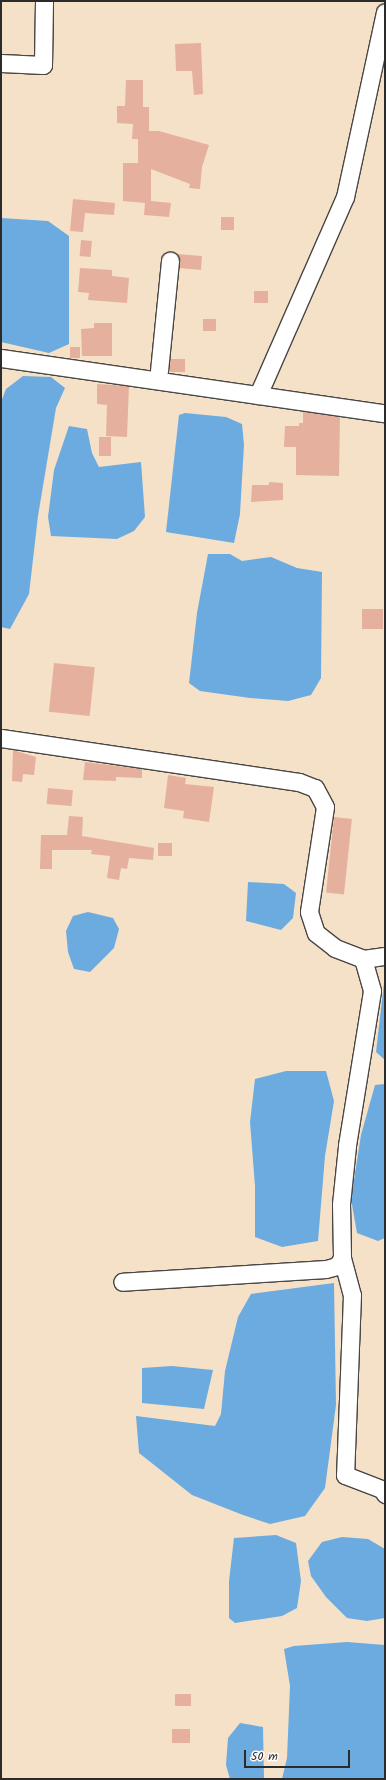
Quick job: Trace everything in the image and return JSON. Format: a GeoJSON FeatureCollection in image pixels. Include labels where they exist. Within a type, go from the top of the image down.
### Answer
{"type":"FeatureCollection","features":[{"type":"Feature","properties":{"kind":"street"},"geometry":{"type":"LineString","coordinates":[[1,63],[43,65],[44,1]]}},
{"type":"Feature","properties":{"kind":"street"},"geometry":{"type":"LineString","coordinates":[[258,395],[345,197],[385,12]]}},
{"type":"Feature","properties":{"kind":"street"},"geometry":{"type":"LineString","coordinates":[[159,371],[170,261]]}},
{"type":"Feature","properties":{"kind":"street"},"geometry":{"type":"LineString","coordinates":[[1,358],[385,413]]}},
{"type":"Feature","properties":{"kind":"street"},"geometry":{"type":"LineString","coordinates":[[1,738],[299,782],[315,788],[325,807],[308,912],[316,932],[335,948],[363,959],[385,956]]}},
{"type":"Feature","properties":{"kind":"street"},"geometry":{"type":"LineString","coordinates":[[363,959],[372,991],[347,1146],[341,1204],[342,1258],[352,1295],[345,1475],[382,1489],[385,1494]]}},
{"type":"Feature","properties":{"kind":"street"},"geometry":{"type":"LineString","coordinates":[[122,1282],[326,1269],[337,1266],[342,1258]]}},
{"type":"Feature","properties":{"kind":"water"},"geometry":{"type":"Polygon","coordinates":[[[1,218],[48,221],[69,236],[69,344],[49,353],[1,342],[1,218]]]}},
{"type":"Feature","properties":{"kind":"water"},"geometry":{"type":"Polygon","coordinates":[[[23,376],[51,377],[65,388],[56,408],[38,516],[29,594],[10,629],[1,627],[1,402],[6,389],[23,376]]]}},
{"type":"Feature","properties":{"kind":"water"},"geometry":{"type":"Polygon","coordinates":[[[185,413],[226,417],[242,424],[244,445],[240,514],[234,543],[166,532],[179,415],[185,413]]]}},
{"type":"Feature","properties":{"kind":"water"},"geometry":{"type":"Polygon","coordinates":[[[69,426],[87,429],[92,453],[99,467],[141,462],[145,517],[134,531],[117,539],[51,536],[48,517],[54,470],[69,426]]]}},
{"type":"Feature","properties":{"kind":"water"},"geometry":{"type":"Polygon","coordinates":[[[208,554],[230,554],[242,561],[271,557],[297,568],[322,572],[321,678],[311,695],[288,701],[250,698],[200,691],[189,683],[197,613],[208,554]]]}},
{"type":"Feature","properties":{"kind":"water"},"geometry":{"type":"Polygon","coordinates":[[[248,882],[284,884],[296,893],[293,918],[281,930],[246,921],[248,882]]]}},
{"type":"Feature","properties":{"kind":"water"},"geometry":{"type":"Polygon","coordinates":[[[88,912],[113,918],[119,929],[114,948],[90,972],[74,969],[68,952],[66,931],[73,916],[88,912]]]}},
{"type":"Feature","properties":{"kind":"water"},"geometry":{"type":"Polygon","coordinates":[[[385,974],[385,1060],[376,1052],[385,974]]]}},
{"type":"Feature","properties":{"kind":"water"},"geometry":{"type":"Polygon","coordinates":[[[286,1071],[326,1071],[334,1101],[325,1156],[318,1241],[282,1247],[255,1237],[255,1186],[250,1122],[255,1079],[286,1071]]]}},
{"type":"Feature","properties":{"kind":"water"},"geometry":{"type":"Polygon","coordinates":[[[385,1084],[385,1238],[378,1241],[357,1233],[351,1199],[361,1135],[375,1085],[385,1084]]]}},
{"type":"Feature","properties":{"kind":"water"},"geometry":{"type":"Polygon","coordinates":[[[334,1283],[336,1405],[325,1488],[305,1516],[270,1524],[243,1515],[192,1495],[139,1453],[136,1416],[215,1426],[221,1414],[225,1371],[238,1317],[251,1294],[334,1283]]]}},
{"type":"Feature","properties":{"kind":"water"},"geometry":{"type":"Polygon","coordinates":[[[172,1366],[213,1370],[204,1409],[142,1403],[142,1368],[172,1366]]]}},
{"type":"Feature","properties":{"kind":"water"},"geometry":{"type":"Polygon","coordinates":[[[276,1535],[296,1543],[301,1581],[297,1608],[282,1616],[235,1623],[229,1618],[229,1581],[234,1538],[276,1535]]]}},
{"type":"Feature","properties":{"kind":"water"},"geometry":{"type":"Polygon","coordinates":[[[342,1537],[368,1539],[385,1549],[385,1618],[367,1621],[347,1618],[326,1597],[311,1576],[308,1561],[322,1542],[342,1537]]]}},
{"type":"Feature","properties":{"kind":"water"},"geometry":{"type":"Polygon","coordinates":[[[347,1642],[385,1645],[385,1779],[282,1779],[287,1758],[290,1686],[284,1649],[294,1646],[347,1642]]]}},
{"type":"Feature","properties":{"kind":"water"},"geometry":{"type":"Polygon","coordinates":[[[240,1723],[263,1727],[264,1779],[230,1779],[226,1765],[228,1738],[240,1723]]]}},
{"type":"Feature","properties":{"kind":"building"},"geometry":{"type":"Polygon","coordinates":[[[201,43],[203,94],[194,95],[192,71],[176,71],[175,44],[201,43]]]}},
{"type":"Feature","properties":{"kind":"building"},"geometry":{"type":"Polygon","coordinates":[[[126,80],[143,80],[143,107],[149,107],[149,131],[159,131],[209,145],[202,167],[200,189],[189,188],[190,184],[151,169],[151,201],[171,203],[169,217],[144,215],[145,203],[123,201],[123,163],[138,163],[138,139],[132,139],[133,124],[117,123],[117,106],[125,106],[126,80]]]}},
{"type":"Feature","properties":{"kind":"building"},"geometry":{"type":"Polygon","coordinates":[[[73,199],[115,203],[114,215],[85,213],[83,232],[70,231],[73,199]]]}},
{"type":"Feature","properties":{"kind":"building"},"geometry":{"type":"Polygon","coordinates":[[[221,217],[234,217],[234,230],[221,230],[221,217]]]}},
{"type":"Feature","properties":{"kind":"building"},"geometry":{"type":"Polygon","coordinates":[[[81,240],[92,241],[91,257],[80,256],[81,240]]]}},
{"type":"Feature","properties":{"kind":"building"},"geometry":{"type":"Polygon","coordinates":[[[177,254],[202,256],[201,270],[179,268],[177,254]]]}},
{"type":"Feature","properties":{"kind":"building"},"geometry":{"type":"Polygon","coordinates":[[[80,268],[112,270],[112,276],[129,278],[127,303],[88,300],[89,293],[78,292],[80,268]]]}},
{"type":"Feature","properties":{"kind":"building"},"geometry":{"type":"Polygon","coordinates":[[[254,291],[268,291],[268,303],[254,303],[254,291]]]}},
{"type":"Feature","properties":{"kind":"building"},"geometry":{"type":"Polygon","coordinates":[[[203,319],[216,319],[216,331],[203,331],[203,319]]]}},
{"type":"Feature","properties":{"kind":"building"},"geometry":{"type":"Polygon","coordinates":[[[94,323],[112,323],[112,356],[82,356],[81,329],[94,328],[94,323]]]}},
{"type":"Feature","properties":{"kind":"building"},"geometry":{"type":"Polygon","coordinates":[[[70,347],[80,347],[80,358],[70,358],[70,347]]]}},
{"type":"Feature","properties":{"kind":"building"},"geometry":{"type":"Polygon","coordinates":[[[170,359],[185,359],[185,372],[170,372],[170,359]]]}},
{"type":"Feature","properties":{"kind":"building"},"geometry":{"type":"Polygon","coordinates":[[[97,384],[129,386],[127,437],[106,436],[107,405],[97,404],[97,384]]]}},
{"type":"Feature","properties":{"kind":"building"},"geometry":{"type":"Polygon","coordinates":[[[303,411],[340,417],[339,476],[296,475],[296,447],[284,447],[285,426],[299,426],[299,423],[303,423],[303,411]]]}},
{"type":"Feature","properties":{"kind":"building"},"geometry":{"type":"Polygon","coordinates":[[[99,437],[111,437],[111,456],[99,456],[99,437]]]}},
{"type":"Feature","properties":{"kind":"building"},"geometry":{"type":"Polygon","coordinates":[[[269,482],[283,483],[283,500],[251,502],[252,485],[269,485],[269,482]]]}},
{"type":"Feature","properties":{"kind":"building"},"geometry":{"type":"Polygon","coordinates":[[[362,609],[383,609],[383,629],[362,629],[362,609]]]}},
{"type":"Feature","properties":{"kind":"building"},"geometry":{"type":"Polygon","coordinates":[[[54,663],[95,667],[90,716],[49,712],[54,663]]]}},
{"type":"Feature","properties":{"kind":"building"},"geometry":{"type":"Polygon","coordinates":[[[13,750],[36,757],[34,775],[23,774],[22,782],[12,781],[13,750]]]}},
{"type":"Feature","properties":{"kind":"building"},"geometry":{"type":"Polygon","coordinates":[[[85,762],[142,769],[142,778],[116,777],[116,781],[83,780],[85,762]]]}},
{"type":"Feature","properties":{"kind":"building"},"geometry":{"type":"Polygon","coordinates":[[[168,775],[186,778],[185,784],[214,787],[209,822],[183,818],[184,811],[164,808],[168,775]]]}},
{"type":"Feature","properties":{"kind":"building"},"geometry":{"type":"Polygon","coordinates":[[[48,788],[73,790],[72,806],[47,804],[48,788]]]}},
{"type":"Feature","properties":{"kind":"building"},"geometry":{"type":"Polygon","coordinates":[[[69,816],[83,817],[82,836],[154,848],[153,860],[129,858],[127,869],[121,868],[119,880],[107,878],[110,856],[91,854],[92,850],[52,850],[52,869],[40,869],[41,835],[67,835],[69,816]]]}},
{"type":"Feature","properties":{"kind":"building"},"geometry":{"type":"Polygon","coordinates":[[[334,817],[352,819],[344,894],[326,893],[334,817]]]}},
{"type":"Feature","properties":{"kind":"building"},"geometry":{"type":"Polygon","coordinates":[[[158,843],[172,843],[172,856],[158,856],[158,843]]]}},
{"type":"Feature","properties":{"kind":"building"},"geometry":{"type":"Polygon","coordinates":[[[175,1694],[191,1694],[191,1706],[175,1706],[175,1694]]]}},
{"type":"Feature","properties":{"kind":"building"},"geometry":{"type":"Polygon","coordinates":[[[172,1729],[190,1729],[190,1743],[172,1743],[172,1729]]]}}]}
